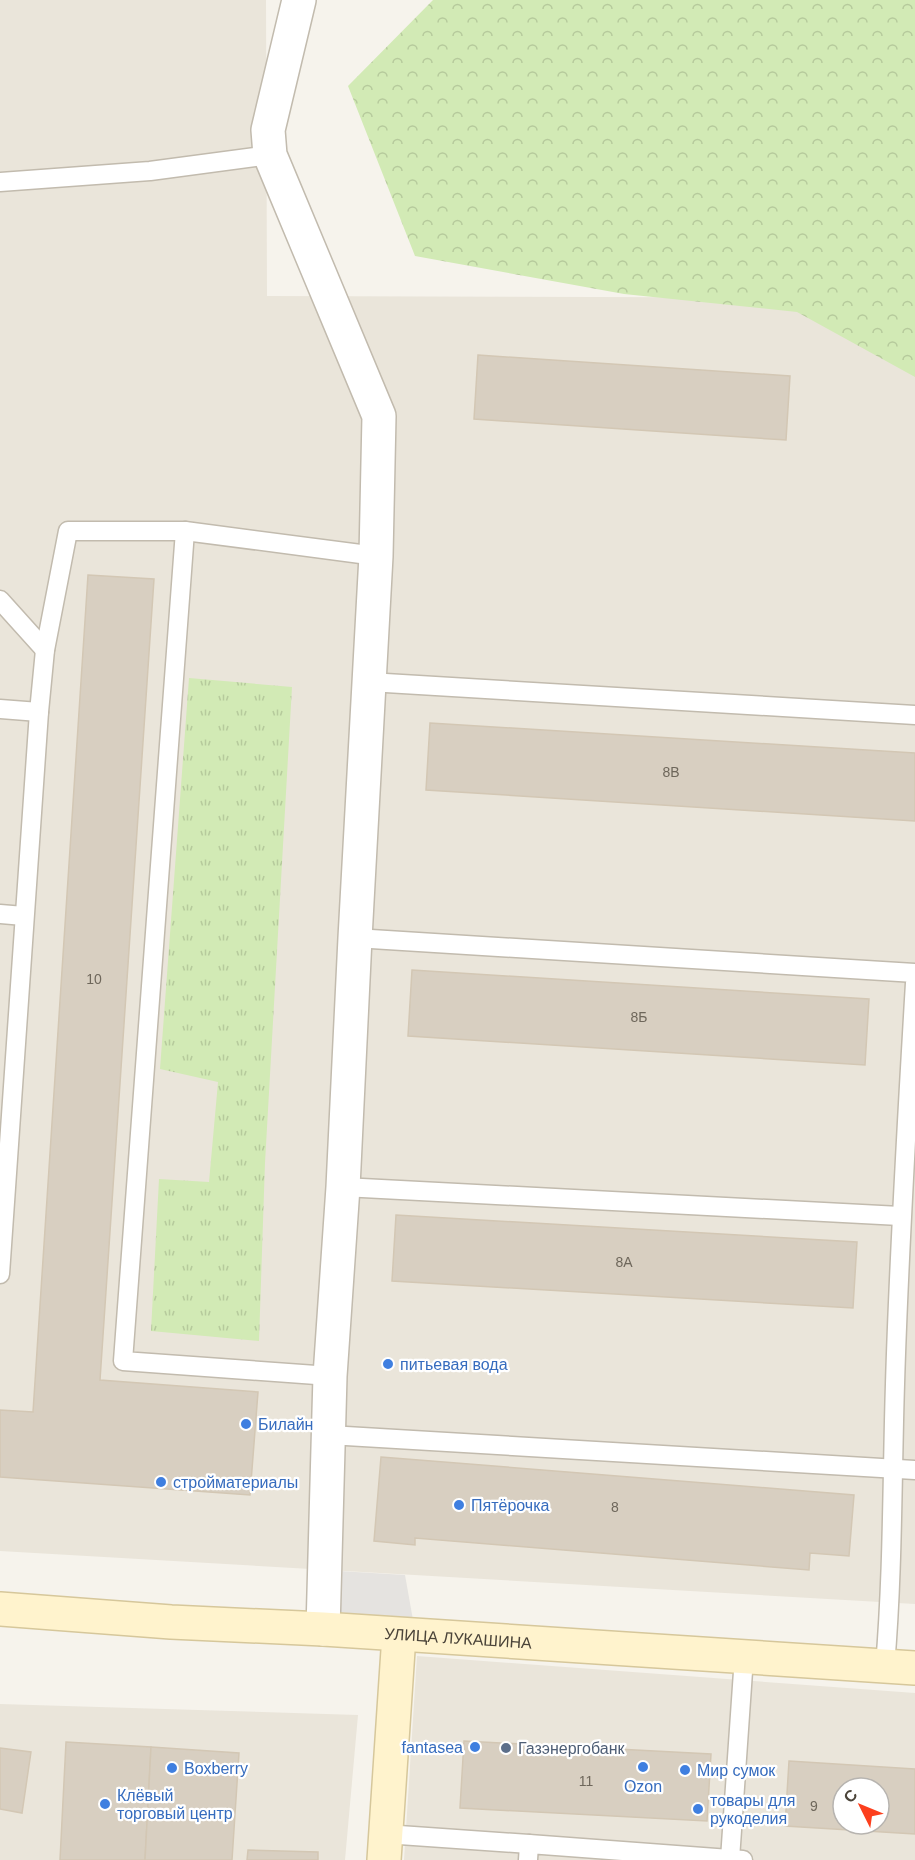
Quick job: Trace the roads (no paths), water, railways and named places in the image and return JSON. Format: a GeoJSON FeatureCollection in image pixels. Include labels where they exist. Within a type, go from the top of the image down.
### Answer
{"type":"FeatureCollection","features":[{"type":"Feature","properties":{"kind":"main road","name":"УЛИЦА ЛУКАШИНА"},"geometry":{"type":"LineString","coordinates":[[0,1609],[171,1623],[324,1629],[900,1667]]}},
{"type":"Feature","properties":{"kind":"main road"},"geometry":{"type":"LineString","coordinates":[[385,1847],[399,1635]]}},
{"type":"Feature","properties":{"kind":"street"},"geometry":{"type":"LineString","coordinates":[[299,0],[268,130],[270,155],[379,416],[376,556],[343,1187],[330,1376],[324,1629]]}},
{"type":"Feature","properties":{"kind":"lane"},"geometry":{"type":"LineString","coordinates":[[0,182],[150,171],[270,155]]}},
{"type":"Feature","properties":{"kind":"lane"},"geometry":{"type":"LineString","coordinates":[[0,1274],[39,712],[45,650],[68,531],[185,531],[376,556]]}},
{"type":"Feature","properties":{"kind":"lane"},"geometry":{"type":"LineString","coordinates":[[185,531],[123,1361],[330,1376]]}},
{"type":"Feature","properties":{"kind":"lane"},"geometry":{"type":"LineString","coordinates":[[0,600],[45,650]]}},
{"type":"Feature","properties":{"kind":"lane"},"geometry":{"type":"LineString","coordinates":[[369,682],[915,716]]}},
{"type":"Feature","properties":{"kind":"lane"},"geometry":{"type":"LineString","coordinates":[[0,709],[39,712]]}},
{"type":"Feature","properties":{"kind":"lane"},"geometry":{"type":"LineString","coordinates":[[0,914],[24,916]]}},
{"type":"Feature","properties":{"kind":"lane"},"geometry":{"type":"LineString","coordinates":[[355,938],[915,973]]}},
{"type":"Feature","properties":{"kind":"lane"},"geometry":{"type":"LineString","coordinates":[[900,1667],[891,1595],[892,1469],[900,1216],[915,984]]}},
{"type":"Feature","properties":{"kind":"lane"},"geometry":{"type":"LineString","coordinates":[[343,1187],[900,1216]]}},
{"type":"Feature","properties":{"kind":"lane"},"geometry":{"type":"LineString","coordinates":[[329,1435],[915,1470]]}},
{"type":"Feature","properties":{"kind":"lane"},"geometry":{"type":"LineString","coordinates":[[385,1847],[736,1860],[744,1657]]}},
{"type":"Feature","properties":{"kind":"place","name":"питьевая вода"},"geometry":{"type":"Point","coordinates":[388,1364]}},
{"type":"Feature","properties":{"kind":"place","name":"Билайн"},"geometry":{"type":"Point","coordinates":[246,1424]}},
{"type":"Feature","properties":{"kind":"place","name":"стройматериалы"},"geometry":{"type":"Point","coordinates":[161,1482]}},
{"type":"Feature","properties":{"kind":"place","name":"Пятёрочка"},"geometry":{"type":"Point","coordinates":[459,1505]}},
{"type":"Feature","properties":{"kind":"place","name":"fantasea"},"geometry":{"type":"Point","coordinates":[475,1747]}},
{"type":"Feature","properties":{"kind":"place","name":"Газэнергобанк"},"geometry":{"type":"Point","coordinates":[506,1748]}},
{"type":"Feature","properties":{"kind":"place","name":"Ozon"},"geometry":{"type":"Point","coordinates":[643,1767]}},
{"type":"Feature","properties":{"kind":"place","name":"Boxberry"},"geometry":{"type":"Point","coordinates":[172,1768]}},
{"type":"Feature","properties":{"kind":"place","name":"Мир сумок"},"geometry":{"type":"Point","coordinates":[685,1770]}},
{"type":"Feature","properties":{"kind":"place","name":"Клёвый торговый центр"},"geometry":{"type":"Point","coordinates":[105,1804]}},
{"type":"Feature","properties":{"kind":"place","name":"товары для рукоделия"},"geometry":{"type":"Point","coordinates":[698,1809]}}]}
